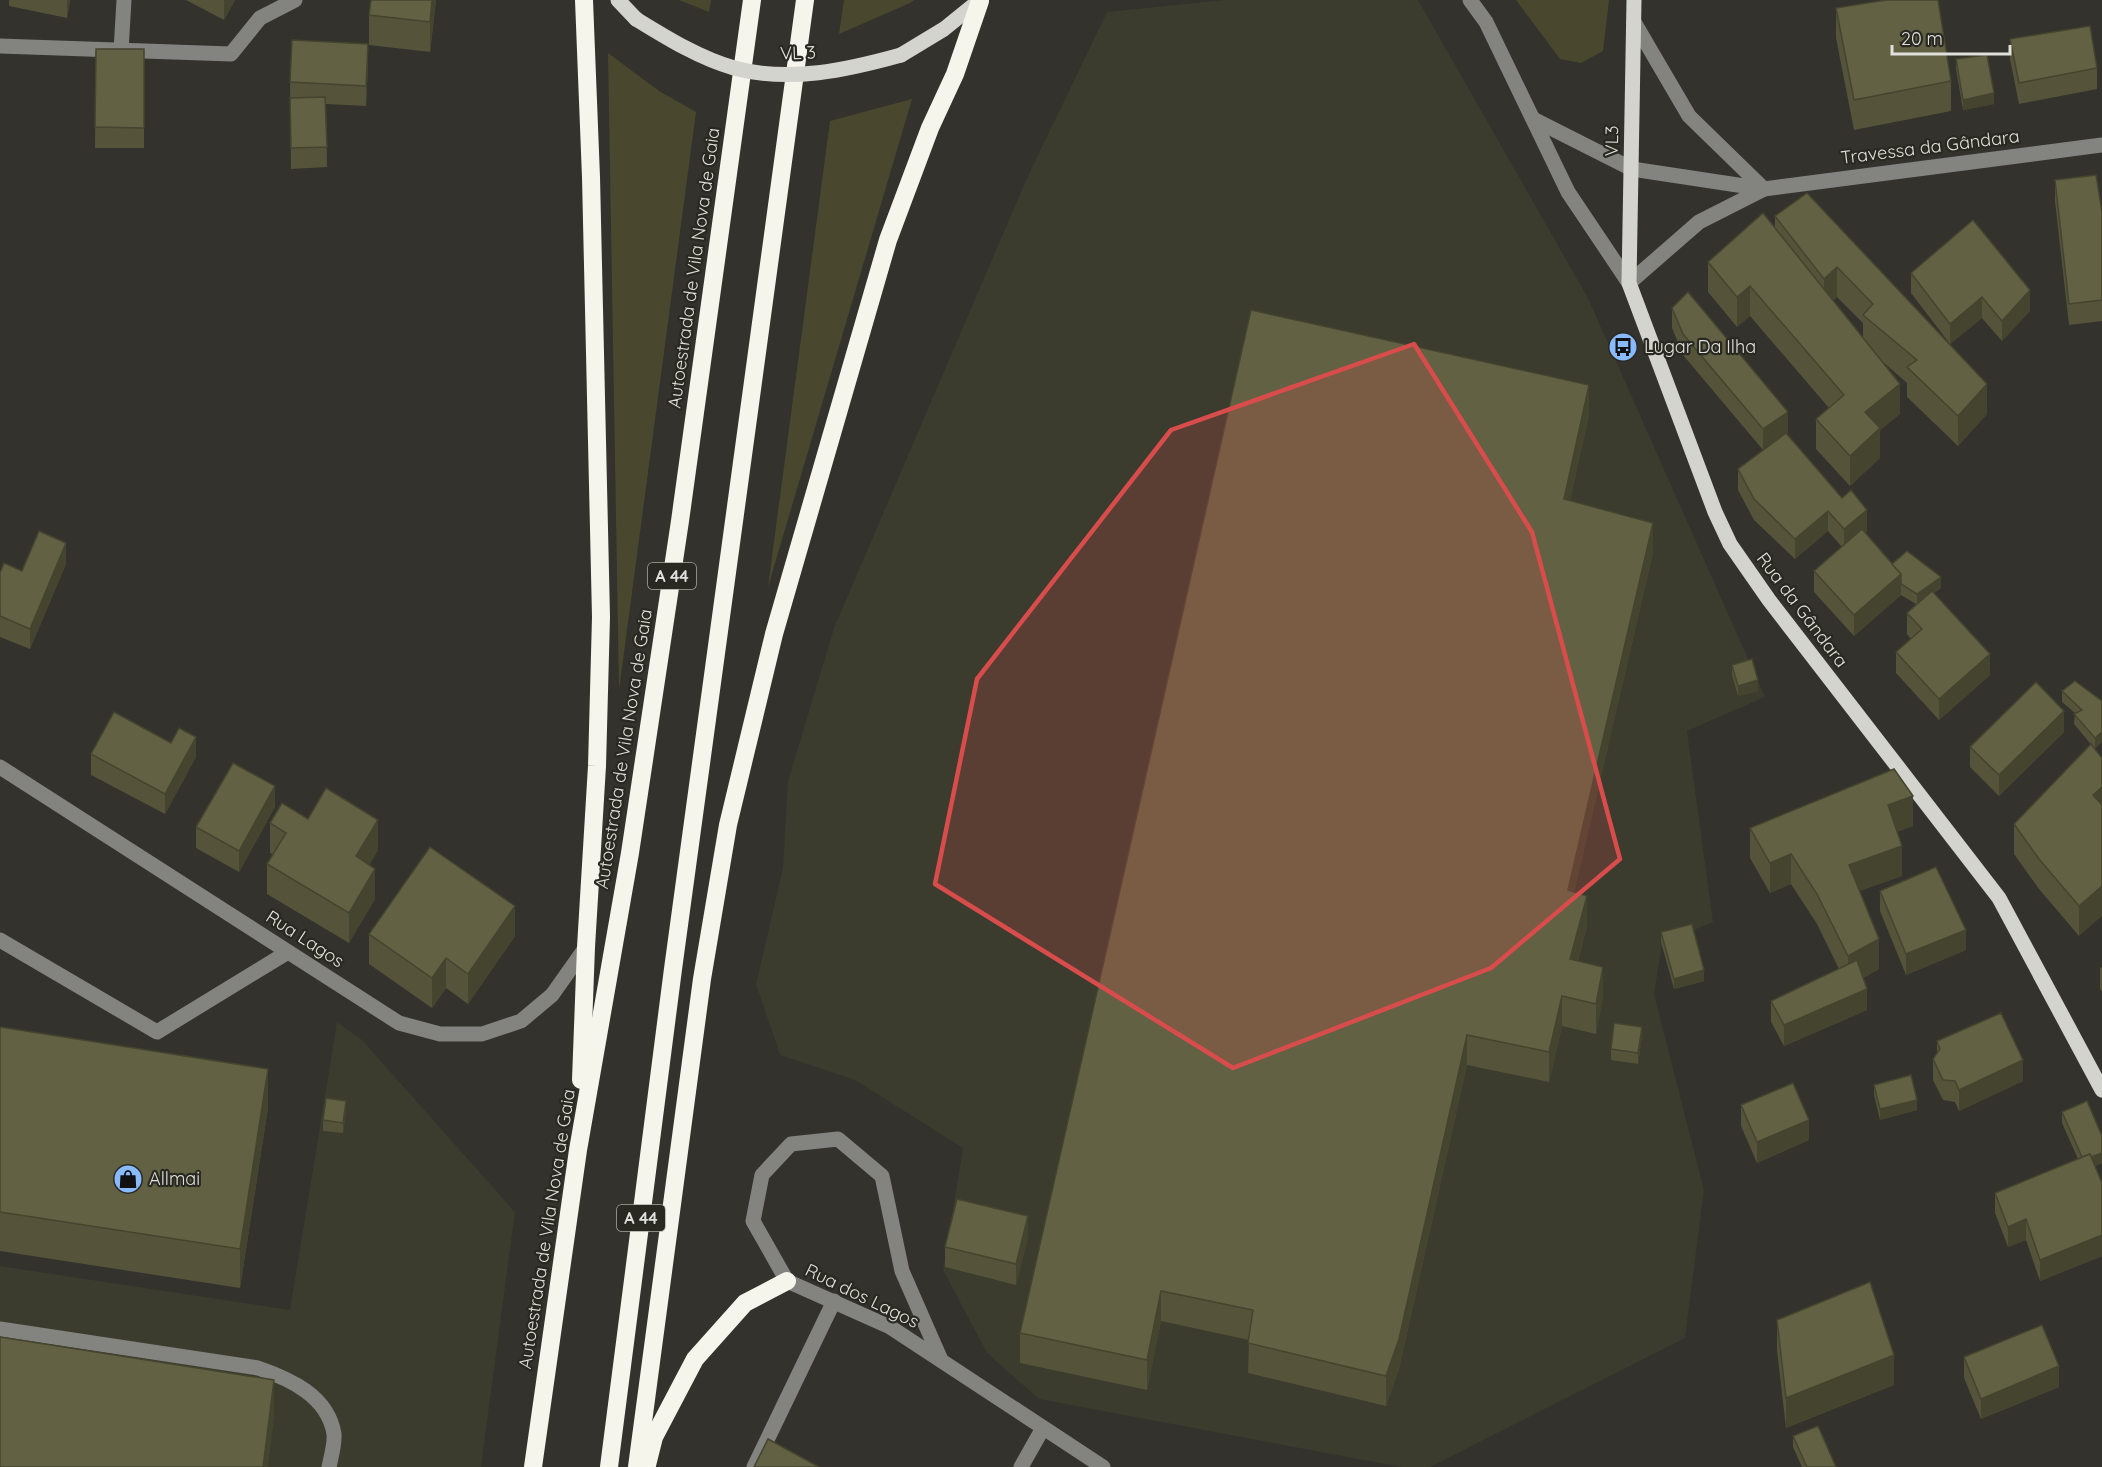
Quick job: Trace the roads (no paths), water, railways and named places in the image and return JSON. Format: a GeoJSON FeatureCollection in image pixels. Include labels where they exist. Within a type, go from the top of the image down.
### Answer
{"type":"FeatureCollection","features":[{"type":"Feature","properties":{"kind":"highway"},"geometry":{"type":"LineString","coordinates":[[578,1150],[602,617],[591,177],[584,0]]}},
{"type":"Feature","properties":{"kind":"highway","name":"Autoestrada de Vila Nova de Gaia"},"geometry":{"type":"LineString","coordinates":[[533,1467],[578,1150],[630,853],[680,521],[752,0]]}},
{"type":"Feature","properties":{"kind":"highway","name":"A 44"},"geometry":{"type":"LineString","coordinates":[[609,1467],[675,957],[805,0]]}},
{"type":"Feature","properties":{"kind":"highway"},"geometry":{"type":"LineString","coordinates":[[637,1467],[702,979],[728,825],[774,634],[888,240],[930,128],[955,74],[980,0]]}},
{"type":"Feature","properties":{"kind":"highway"},"geometry":{"type":"LineString","coordinates":[[646,1467],[654,1437],[695,1359],[746,1303],[787,1281]]}},
{"type":"Feature","properties":{"kind":"main road","name":"VL 3"},"geometry":{"type":"LineString","coordinates":[[618,0],[636,19],[682,47],[735,68],[791,76],[851,69],[901,55],[944,29],[980,0]]}},
{"type":"Feature","properties":{"kind":"main road","name":"VL3"},"geometry":{"type":"LineString","coordinates":[[1629,283],[1634,0]]}},
{"type":"Feature","properties":{"kind":"main road","name":"Rua da Gândara"},"geometry":{"type":"LineString","coordinates":[[1629,283],[1715,512],[1730,544],[1768,600],[1999,898],[2102,1090]]}},
{"type":"Feature","properties":{"kind":"street"},"geometry":{"type":"LineString","coordinates":[[121,51],[124,0]]}},
{"type":"Feature","properties":{"kind":"street"},"geometry":{"type":"LineString","coordinates":[[0,46],[231,54],[260,18],[295,0]]}},
{"type":"Feature","properties":{"kind":"street","name":"Rua da Gândara"},"geometry":{"type":"LineString","coordinates":[[1470,0],[1486,22],[1569,192],[1629,283]]}},
{"type":"Feature","properties":{"kind":"street"},"geometry":{"type":"LineString","coordinates":[[1634,22],[1689,116],[1764,189]]}},
{"type":"Feature","properties":{"kind":"street"},"geometry":{"type":"LineString","coordinates":[[1533,120],[1632,169]]}},
{"type":"Feature","properties":{"kind":"street","name":"Travessa da Gândara"},"geometry":{"type":"LineString","coordinates":[[1632,169],[1764,189],[2102,145]]}},
{"type":"Feature","properties":{"kind":"street","name":"Travessa da Gândara"},"geometry":{"type":"LineString","coordinates":[[1629,283],[1699,222],[1764,189]]}},
{"type":"Feature","properties":{"kind":"street","name":"Rua Lagos"},"geometry":{"type":"LineString","coordinates":[[0,767],[399,1023],[440,1034],[482,1034],[521,1021],[552,995],[586,947]]}},
{"type":"Feature","properties":{"kind":"street"},"geometry":{"type":"LineString","coordinates":[[0,940],[157,1032],[288,951]]}},
{"type":"Feature","properties":{"kind":"street","name":"Rua dos Lagos"},"geometry":{"type":"LineString","coordinates":[[941,1360],[902,1271],[882,1176],[838,1139],[791,1144],[762,1175],[753,1221],[787,1281],[890,1327],[1103,1467]]}},
{"type":"Feature","properties":{"kind":"street"},"geometry":{"type":"LineString","coordinates":[[754,1467],[834,1301]]}},
{"type":"Feature","properties":{"kind":"street"},"geometry":{"type":"LineString","coordinates":[[0,1329],[258,1368],[286,1378],[311,1394],[325,1410],[334,1434],[329,1467]]}},
{"type":"Feature","properties":{"kind":"street"},"geometry":{"type":"LineString","coordinates":[[1021,1467],[1043,1428]]}},
{"type":"Feature","properties":{"kind":"place","name":"Lugar Da Ilha"},"geometry":{"type":"Point","coordinates":[1623,347]}},
{"type":"Feature","properties":{"kind":"place","name":"Allmai"},"geometry":{"type":"Point","coordinates":[128,1179]}}]}
